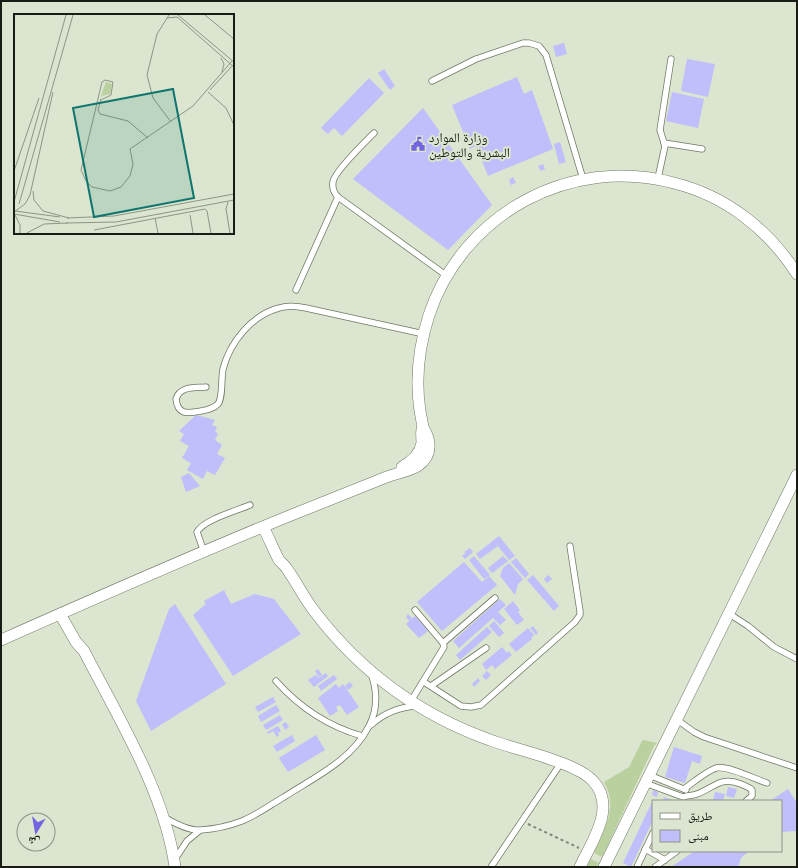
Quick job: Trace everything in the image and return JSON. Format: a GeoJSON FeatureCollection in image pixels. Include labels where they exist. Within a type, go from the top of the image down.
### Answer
{"type":"FeatureCollection","features":[{"type":"Feature","properties":{"kind":"street"},"geometry":{"type":"LineString","coordinates":[[1,640],[267,525],[417,466],[426,458],[429,440],[423,427],[418,389],[418,370],[420,351],[429,314],[447,276],[472,242],[487,226],[522,201],[562,184],[583,179],[608,175],[633,175],[658,178],[705,193],[746,217],[765,233],[781,251],[797,274]]}},
{"type":"Feature","properties":{"kind":"street"},"geometry":{"type":"LineString","coordinates":[[604,867],[797,475]]}},
{"type":"Feature","properties":{"kind":"street"},"geometry":{"type":"LineString","coordinates":[[267,525],[284,556],[286,568],[314,611],[331,632],[370,671],[415,704],[446,721],[473,734],[561,763],[585,774],[594,781],[600,791],[603,803],[603,814],[600,826],[580,867]]}},
{"type":"Feature","properties":{"kind":"street"},"geometry":{"type":"LineString","coordinates":[[63,612],[82,640],[84,651],[138,756],[153,790],[162,816],[175,864]]}},
{"type":"Feature","properties":{"kind":"lane"},"geometry":{"type":"LineString","coordinates":[[432,81],[461,65],[491,53],[529,42],[539,46],[546,55],[583,179]]}},
{"type":"Feature","properties":{"kind":"lane"},"geometry":{"type":"LineString","coordinates":[[658,178],[664,143],[660,130],[671,59]]}},
{"type":"Feature","properties":{"kind":"lane"},"geometry":{"type":"LineString","coordinates":[[374,133],[335,177],[333,188],[338,197],[447,276]]}},
{"type":"Feature","properties":{"kind":"lane"},"geometry":{"type":"LineString","coordinates":[[664,143],[702,149]]}},
{"type":"Feature","properties":{"kind":"lane"},"geometry":{"type":"LineString","coordinates":[[296,290],[338,197]]}},
{"type":"Feature","properties":{"kind":"lane"},"geometry":{"type":"LineString","coordinates":[[206,387],[185,389],[181,391],[176,399],[179,409],[182,412],[192,413],[213,408],[217,405],[220,397],[223,368],[233,345],[240,335],[253,322],[277,308],[287,306],[306,308],[424,334]]}},
{"type":"Feature","properties":{"kind":"lane"},"geometry":{"type":"LineString","coordinates":[[204,552],[197,532],[199,528],[250,505]]}},
{"type":"Feature","properties":{"kind":"lane"},"geometry":{"type":"LineString","coordinates":[[424,682],[461,706],[471,707],[482,704],[575,622],[580,616],[580,612],[570,546]]}},
{"type":"Feature","properties":{"kind":"lane"},"geometry":{"type":"LineString","coordinates":[[443,643],[495,598]]}},
{"type":"Feature","properties":{"kind":"lane"},"geometry":{"type":"LineString","coordinates":[[162,816],[180,825],[199,830],[233,824],[254,815],[328,769],[347,754],[369,727],[381,717],[403,707],[415,704],[424,682],[444,649],[443,643],[415,610]]}},
{"type":"Feature","properties":{"kind":"lane"},"geometry":{"type":"LineString","coordinates":[[728,613],[748,626],[774,647],[797,659]]}},
{"type":"Feature","properties":{"kind":"lane"},"geometry":{"type":"LineString","coordinates":[[431,686],[486,648]]}},
{"type":"Feature","properties":{"kind":"lane"},"geometry":{"type":"LineString","coordinates":[[369,727],[374,711],[376,695],[370,671]]}},
{"type":"Feature","properties":{"kind":"lane"},"geometry":{"type":"LineString","coordinates":[[276,681],[291,697],[308,711],[334,726],[362,736]]}},
{"type":"Feature","properties":{"kind":"lane"},"geometry":{"type":"LineString","coordinates":[[676,719],[694,732],[704,737],[797,768]]}},
{"type":"Feature","properties":{"kind":"lane"},"geometry":{"type":"LineString","coordinates":[[491,867],[561,763]]}},
{"type":"Feature","properties":{"kind":"lane"},"geometry":{"type":"LineString","coordinates":[[647,779],[683,797],[685,792],[712,770],[720,768],[728,769],[767,783]]}},
{"type":"Feature","properties":{"kind":"lane"},"geometry":{"type":"LineString","coordinates":[[647,779],[685,792],[696,794],[718,783],[731,781],[747,786],[752,790],[752,796],[747,800]]}},
{"type":"Feature","properties":{"kind":"lane"},"geometry":{"type":"LineString","coordinates":[[175,864],[187,841],[199,830]]}},
{"type":"Feature","properties":{"kind":"lane"},"geometry":{"type":"LineString","coordinates":[[637,867],[652,835]]}},
{"type":"Feature","properties":{"kind":"lane"},"geometry":{"type":"LineString","coordinates":[[645,849],[665,860]]}},
{"type":"Feature","properties":{"kind":"lane"},"geometry":{"type":"LineString","coordinates":[[655,867],[676,852]]}},
{"type":"Feature","properties":{"kind":"path"},"geometry":{"type":"LineString","coordinates":[[522,821],[587,852]]}},
{"type":"Feature","properties":{"kind":"green space"},"geometry":{"type":"Polygon","coordinates":[[[644,740],[657,743],[654,746],[602,857],[594,853],[606,827],[610,809],[608,791],[604,782],[629,767],[642,741],[644,740]]]}},
{"type":"Feature","properties":{"kind":"green space"},"geometry":{"type":"Polygon","coordinates":[[[591,859],[599,863],[596,867],[587,867],[591,859]]]}},
{"type":"Feature","properties":{"kind":"building"},"geometry":{"type":"Polygon","coordinates":[[[564,43],[567,54],[556,57],[553,46],[564,43]]]}},
{"type":"Feature","properties":{"kind":"building"},"geometry":{"type":"Polygon","coordinates":[[[687,59],[715,64],[708,97],[681,91],[687,59]]]}},
{"type":"Feature","properties":{"kind":"building"},"geometry":{"type":"Polygon","coordinates":[[[384,69],[395,86],[390,90],[378,73],[384,69]]]}},
{"type":"Feature","properties":{"kind":"building"},"geometry":{"type":"Polygon","coordinates":[[[517,77],[524,94],[532,90],[553,149],[488,176],[476,146],[470,149],[452,105],[517,77]]]}},
{"type":"Feature","properties":{"kind":"building"},"geometry":{"type":"Polygon","coordinates":[[[369,78],[384,93],[342,136],[334,128],[328,134],[321,128],[369,78]]]}},
{"type":"Feature","properties":{"kind":"building"},"geometry":{"type":"Polygon","coordinates":[[[672,92],[704,99],[698,128],[666,121],[672,92]]]}},
{"type":"Feature","properties":{"kind":"building","name":"وزارة الموارد البشرية والتوطين"},"geometry":{"type":"Polygon","coordinates":[[[423,108],[492,205],[448,250],[353,179],[423,108]]]}},
{"type":"Feature","properties":{"kind":"building"},"geometry":{"type":"Polygon","coordinates":[[[560,142],[566,162],[559,164],[554,144],[560,142]]]}},
{"type":"Feature","properties":{"kind":"building"},"geometry":{"type":"Polygon","coordinates":[[[543,164],[545,169],[541,171],[538,166],[543,164]]]}},
{"type":"Feature","properties":{"kind":"building"},"geometry":{"type":"Polygon","coordinates":[[[513,177],[516,183],[511,185],[509,180],[513,177]]]}},
{"type":"Feature","properties":{"kind":"building"},"geometry":{"type":"Polygon","coordinates":[[[196,415],[215,420],[212,425],[217,427],[215,431],[218,434],[215,440],[222,445],[217,454],[225,458],[215,475],[207,471],[203,479],[187,470],[191,463],[182,458],[189,446],[180,441],[184,434],[179,431],[196,415]]]}},
{"type":"Feature","properties":{"kind":"building"},"geometry":{"type":"Polygon","coordinates":[[[189,473],[200,486],[186,492],[181,477],[189,473]]]}},
{"type":"Feature","properties":{"kind":"building"},"geometry":{"type":"Polygon","coordinates":[[[499,536],[515,556],[509,560],[498,546],[480,559],[476,554],[499,536]]]}},
{"type":"Feature","properties":{"kind":"building"},"geometry":{"type":"Polygon","coordinates":[[[470,548],[473,552],[465,559],[462,556],[466,553],[464,552],[470,548]]]}},
{"type":"Feature","properties":{"kind":"building"},"geometry":{"type":"Polygon","coordinates":[[[474,556],[490,575],[484,579],[469,560],[474,556]]]}},
{"type":"Feature","properties":{"kind":"building"},"geometry":{"type":"Polygon","coordinates":[[[503,556],[508,561],[492,573],[488,568],[503,556]]]}},
{"type":"Feature","properties":{"kind":"building"},"geometry":{"type":"Polygon","coordinates":[[[516,558],[529,574],[525,578],[511,562],[516,558]]]}},
{"type":"Feature","properties":{"kind":"building"},"geometry":{"type":"Polygon","coordinates":[[[464,562],[482,582],[489,576],[497,585],[442,631],[417,602],[464,562]]]}},
{"type":"Feature","properties":{"kind":"building"},"geometry":{"type":"Polygon","coordinates":[[[509,563],[523,579],[518,584],[515,595],[500,576],[503,568],[509,563]]]}},
{"type":"Feature","properties":{"kind":"building"},"geometry":{"type":"Polygon","coordinates":[[[533,575],[559,606],[554,611],[527,580],[533,575]]]}},
{"type":"Feature","properties":{"kind":"building"},"geometry":{"type":"Polygon","coordinates":[[[548,575],[552,579],[547,583],[544,579],[548,575]]]}},
{"type":"Feature","properties":{"kind":"building"},"geometry":{"type":"Polygon","coordinates":[[[224,590],[231,604],[255,594],[274,599],[301,634],[233,676],[193,615],[206,604],[204,601],[224,590]]]}},
{"type":"Feature","properties":{"kind":"building"},"geometry":{"type":"Polygon","coordinates":[[[500,599],[506,605],[498,612],[506,620],[500,625],[493,618],[459,648],[453,641],[500,599]]]}},
{"type":"Feature","properties":{"kind":"building"},"geometry":{"type":"Polygon","coordinates":[[[513,601],[520,610],[518,612],[524,620],[517,625],[504,609],[513,601]]]}},
{"type":"Feature","properties":{"kind":"building"},"geometry":{"type":"Polygon","coordinates":[[[175,604],[226,684],[151,731],[136,701],[169,609],[175,604]]]}},
{"type":"Feature","properties":{"kind":"building"},"geometry":{"type":"Polygon","coordinates":[[[408,614],[412,618],[409,621],[406,617],[408,614]]]}},
{"type":"Feature","properties":{"kind":"building"},"geometry":{"type":"Polygon","coordinates":[[[415,616],[428,631],[419,638],[406,624],[415,616]]]}},
{"type":"Feature","properties":{"kind":"building"},"geometry":{"type":"Polygon","coordinates":[[[494,621],[504,633],[499,637],[489,626],[494,621]]]}},
{"type":"Feature","properties":{"kind":"building"},"geometry":{"type":"Polygon","coordinates":[[[533,626],[538,633],[536,635],[530,628],[533,626]]]}},
{"type":"Feature","properties":{"kind":"building"},"geometry":{"type":"Polygon","coordinates":[[[487,627],[492,632],[460,660],[456,655],[487,627]]]}},
{"type":"Feature","properties":{"kind":"building"},"geometry":{"type":"Polygon","coordinates":[[[528,628],[534,635],[531,638],[532,639],[516,652],[509,644],[528,628]]]}},
{"type":"Feature","properties":{"kind":"building"},"geometry":{"type":"Polygon","coordinates":[[[502,647],[507,653],[508,651],[512,655],[495,669],[492,665],[486,670],[482,664],[502,647]]]}},
{"type":"Feature","properties":{"kind":"building"},"geometry":{"type":"Polygon","coordinates":[[[318,669],[322,675],[319,677],[315,671],[318,669]]]}},
{"type":"Feature","properties":{"kind":"building"},"geometry":{"type":"Polygon","coordinates":[[[487,671],[491,675],[486,680],[482,676],[487,671]]]}},
{"type":"Feature","properties":{"kind":"building"},"geometry":{"type":"Polygon","coordinates":[[[326,673],[328,676],[314,687],[308,680],[316,675],[319,678],[326,673]]]}},
{"type":"Feature","properties":{"kind":"building"},"geometry":{"type":"Polygon","coordinates":[[[334,675],[337,679],[321,691],[318,686],[334,675]]]}},
{"type":"Feature","properties":{"kind":"building"},"geometry":{"type":"Polygon","coordinates":[[[478,678],[480,681],[474,687],[472,684],[478,678]]]}},
{"type":"Feature","properties":{"kind":"building"},"geometry":{"type":"Polygon","coordinates":[[[350,682],[353,686],[348,690],[345,686],[350,682]]]}},
{"type":"Feature","properties":{"kind":"building"},"geometry":{"type":"Polygon","coordinates":[[[336,684],[339,688],[343,684],[359,707],[347,715],[340,705],[336,707],[338,711],[330,716],[318,698],[336,684]]]}},
{"type":"Feature","properties":{"kind":"building"},"geometry":{"type":"Polygon","coordinates":[[[273,697],[276,702],[258,712],[255,707],[273,697]]]}},
{"type":"Feature","properties":{"kind":"building"},"geometry":{"type":"Polygon","coordinates":[[[276,705],[280,711],[261,722],[258,716],[276,705]]]}},
{"type":"Feature","properties":{"kind":"building"},"geometry":{"type":"Polygon","coordinates":[[[280,715],[283,720],[266,730],[263,725],[280,715]]]}},
{"type":"Feature","properties":{"kind":"building"},"geometry":{"type":"Polygon","coordinates":[[[286,722],[289,727],[285,730],[282,724],[286,722]]]}},
{"type":"Feature","properties":{"kind":"building"},"geometry":{"type":"Polygon","coordinates":[[[278,726],[281,731],[278,733],[279,735],[277,737],[273,731],[268,734],[267,732],[278,726]]]}},
{"type":"Feature","properties":{"kind":"building"},"geometry":{"type":"Polygon","coordinates":[[[292,735],[295,741],[277,752],[273,746],[292,735]]]}},
{"type":"Feature","properties":{"kind":"building"},"geometry":{"type":"Polygon","coordinates":[[[316,735],[325,750],[288,772],[279,758],[316,735]]]}},
{"type":"Feature","properties":{"kind":"building"},"geometry":{"type":"Polygon","coordinates":[[[674,747],[702,756],[700,764],[692,761],[685,783],[665,777],[674,747]]]}},
{"type":"Feature","properties":{"kind":"building"},"geometry":{"type":"Polygon","coordinates":[[[728,787],[737,789],[734,798],[726,796],[728,787]]]}},
{"type":"Feature","properties":{"kind":"building"},"geometry":{"type":"Polygon","coordinates":[[[788,789],[797,803],[797,831],[782,832],[782,800],[772,800],[788,789]]]}},
{"type":"Feature","properties":{"kind":"building"},"geometry":{"type":"Polygon","coordinates":[[[653,790],[658,792],[657,797],[652,795],[653,790]]]}},
{"type":"Feature","properties":{"kind":"building"},"geometry":{"type":"Polygon","coordinates":[[[715,792],[725,794],[723,800],[713,800],[715,792]]]}},
{"type":"Feature","properties":{"kind":"building"},"geometry":{"type":"Polygon","coordinates":[[[664,797],[672,800],[663,800],[664,797]]]}},
{"type":"Feature","properties":{"kind":"building"},"geometry":{"type":"Polygon","coordinates":[[[652,802],[652,822],[631,867],[623,863],[652,802]]]}},
{"type":"Feature","properties":{"kind":"building"},"geometry":{"type":"Polygon","coordinates":[[[694,852],[748,852],[741,858],[738,867],[671,867],[694,852]]]}},
{"type":"Feature","properties":{"kind":"place","name":"وزارة الموارد البشرية والتوطين"},"geometry":{"type":"Point","coordinates":[418,144]}}]}
